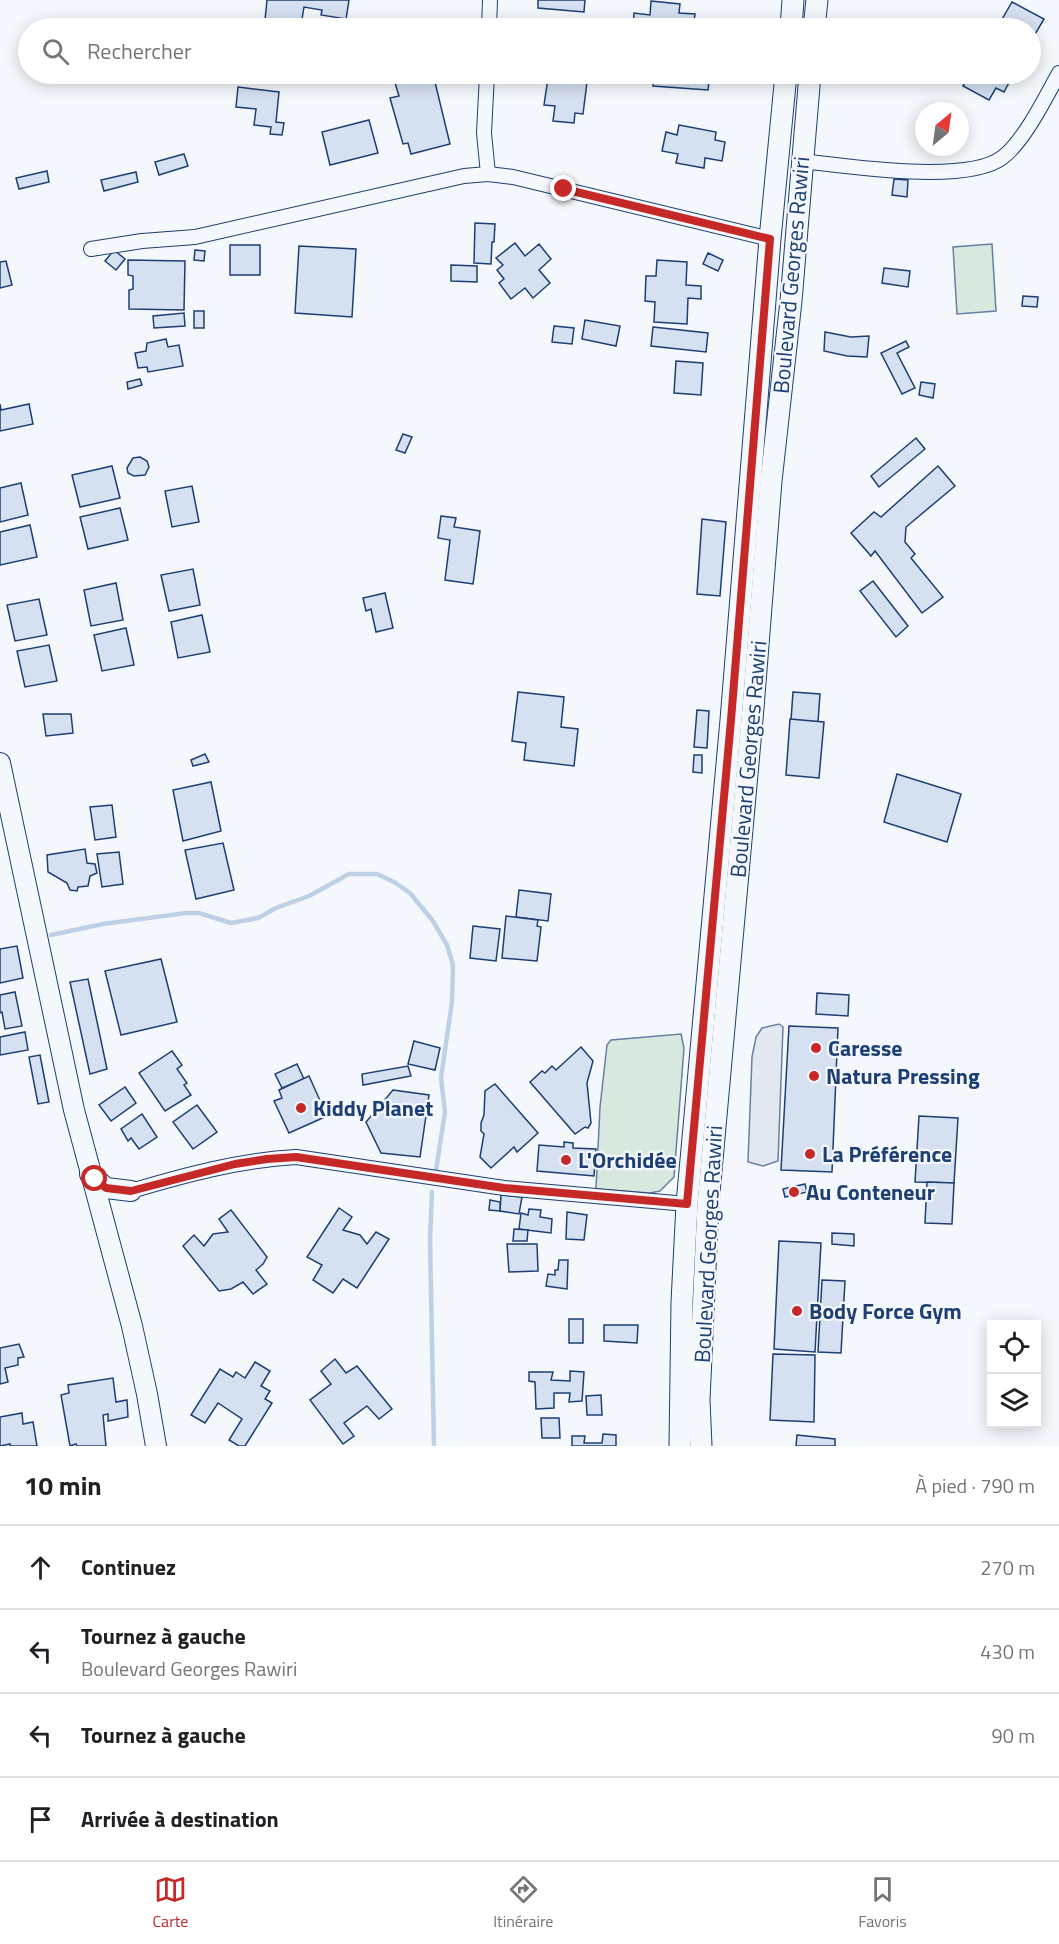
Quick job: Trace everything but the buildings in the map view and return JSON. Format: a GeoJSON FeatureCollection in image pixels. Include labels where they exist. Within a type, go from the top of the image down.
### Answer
{"type":"FeatureCollection","features":[{"type":"Feature","properties":{"kind":"main road"},"geometry":{"type":"LineString","coordinates":[[792,18],[794,0]]}},
{"type":"Feature","properties":{"kind":"main road"},"geometry":{"type":"LineString","coordinates":[[815,18],[817,0]]}},
{"type":"Feature","properties":{"kind":"main road","name":"Boulevard Georges Rawiri"},"geometry":{"type":"LineString","coordinates":[[680,1446],[682,1302],[687,1204],[785,84]]}},
{"type":"Feature","properties":{"kind":"main road","name":"Boulevard Georges Rawiri"},"geometry":{"type":"LineString","coordinates":[[701,1446],[699,1400],[709,1193],[771,481],[791,301],[809,84]]}},
{"type":"Feature","properties":{"kind":"main road"},"geometry":{"type":"LineString","coordinates":[[0,763],[74,1110],[134,1333],[156,1446]]}},
{"type":"Feature","properties":{"kind":"main road"},"geometry":{"type":"LineString","coordinates":[[90,1174],[106,1188],[131,1191]]}},
{"type":"Feature","properties":{"kind":"main road"},"geometry":{"type":"LineString","coordinates":[[104,1221],[111,1203],[131,1191]]}},
{"type":"Feature","properties":{"kind":"street"},"geometry":{"type":"LineString","coordinates":[[489,18],[490,0]]}},
{"type":"Feature","properties":{"kind":"street"},"geometry":{"type":"LineString","coordinates":[[802,161],[933,172],[959,172],[983,166],[1002,158],[1018,141],[1059,73]]}},
{"type":"Feature","properties":{"kind":"street"},"geometry":{"type":"LineString","coordinates":[[486,84],[484,133],[488,174]]}},
{"type":"Feature","properties":{"kind":"street"},"geometry":{"type":"LineString","coordinates":[[91,249],[131,242],[195,237],[439,181],[488,174],[513,177],[770,239]]}},
{"type":"Feature","properties":{"kind":"street"},"geometry":{"type":"LineString","coordinates":[[131,1191],[235,1164],[296,1157],[504,1188],[687,1204]]}},
{"type":"Feature","properties":{"kind":"shaded area"},"geometry":{"type":"Polygon","coordinates":[[[992,244],[996,311],[957,314],[953,247],[992,244]]]}},
{"type":"Feature","properties":{"kind":"shaded area"},"geometry":{"type":"Polygon","coordinates":[[[779,1024],[783,1027],[778,1161],[763,1166],[748,1162],[752,1057],[756,1037],[762,1028],[779,1024]]]}},
{"type":"Feature","properties":{"kind":"shaded area"},"geometry":{"type":"Polygon","coordinates":[[[681,1034],[684,1048],[674,1177],[660,1191],[650,1193],[596,1189],[600,1107],[607,1045],[611,1040],[681,1034]]]}},
{"type":"Feature","properties":{"kind":"waterway"},"geometry":{"type":"LineString","coordinates":[[51,935],[103,924],[186,913],[199,913],[231,923],[258,918],[276,908],[309,896],[349,874],[377,874],[394,882],[410,893],[433,921],[447,945],[453,965],[452,1002],[441,1078],[445,1112],[436,1170]]}},
{"type":"Feature","properties":{"kind":"waterway"},"geometry":{"type":"LineString","coordinates":[[432,1192],[430,1239],[434,1446]]}},
{"type":"Feature","properties":{"kind":"place","name":"Caresse"},"geometry":{"type":"Point","coordinates":[816,1048]}},
{"type":"Feature","properties":{"kind":"place","name":"Natura Pressing"},"geometry":{"type":"Point","coordinates":[814,1076]}},
{"type":"Feature","properties":{"kind":"place","name":"Kiddy Planet"},"geometry":{"type":"Point","coordinates":[301,1108]}},
{"type":"Feature","properties":{"kind":"place","name":"La Préférence"},"geometry":{"type":"Point","coordinates":[810,1154]}},
{"type":"Feature","properties":{"kind":"place","name":"L'Orchidée"},"geometry":{"type":"Point","coordinates":[566,1160]}},
{"type":"Feature","properties":{"kind":"place","name":"Au Conteneur"},"geometry":{"type":"Point","coordinates":[794,1192]}},
{"type":"Feature","properties":{"kind":"place","name":"Body Force Gym"},"geometry":{"type":"Point","coordinates":[797,1311]}},
{"type":"Feature","properties":{"kind":"route"},"geometry":{"type":"LineString","coordinates":[[95,1179],[106,1188],[131,1191],[235,1164],[296,1157],[504,1188],[687,1204],[731,720],[770,239],[564,189]]}}]}
